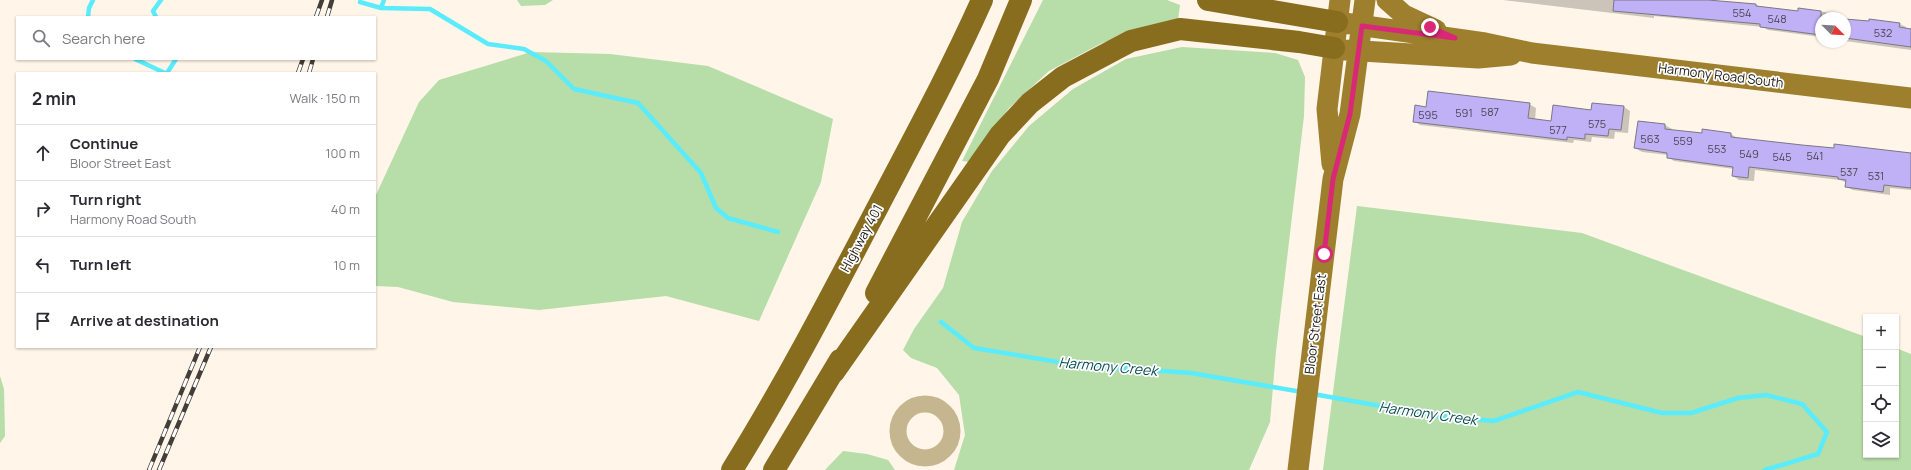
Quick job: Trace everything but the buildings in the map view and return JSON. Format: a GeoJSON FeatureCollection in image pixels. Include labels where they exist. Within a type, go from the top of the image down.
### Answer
{"type":"FeatureCollection","features":[{"type":"Feature","properties":{"kind":"highway","name":"Highway 401"},"geometry":{"type":"LineString","coordinates":[[732,470],[767,414],[858,246],[961,46],[982,0]]}},
{"type":"Feature","properties":{"kind":"highway"},"geometry":{"type":"LineString","coordinates":[[834,372],[988,79],[1021,0]]}},
{"type":"Feature","properties":{"kind":"highway"},"geometry":{"type":"LineString","coordinates":[[1208,0],[1337,22]]}},
{"type":"Feature","properties":{"kind":"highway"},"geometry":{"type":"LineString","coordinates":[[774,470],[834,372],[1000,135],[1030,103],[1063,77],[1131,41],[1180,29],[1298,42],[1334,48]]}},
{"type":"Feature","properties":{"kind":"main road","name":"Bloor Street East"},"geometry":{"type":"LineString","coordinates":[[1333,179],[1327,109],[1340,0]]}},
{"type":"Feature","properties":{"kind":"main road","name":"Bloor Street East"},"geometry":{"type":"LineString","coordinates":[[1298,470],[1333,179],[1350,114],[1365,0]]}},
{"type":"Feature","properties":{"kind":"main road"},"geometry":{"type":"LineString","coordinates":[[1387,0],[1404,16],[1455,38]]}},
{"type":"Feature","properties":{"kind":"main road","name":"Harmony Road South"},"geometry":{"type":"LineString","coordinates":[[1337,22],[1455,38],[1532,53],[1911,98]]}},
{"type":"Feature","properties":{"kind":"main road","name":"Harmony Road South"},"geometry":{"type":"LineString","coordinates":[[1334,48],[1359,52],[1478,58],[1532,53]]}},
{"type":"Feature","properties":{"kind":"green space"},"geometry":{"type":"Polygon","coordinates":[[[517,0],[553,0],[545,5],[521,6],[517,0]]]}},
{"type":"Feature","properties":{"kind":"green space"},"geometry":{"type":"Polygon","coordinates":[[[1043,0],[1167,0],[1180,5],[1178,20],[1102,43],[1049,71],[1009,108],[970,162],[962,161],[1043,0]]]}},
{"type":"Feature","properties":{"kind":"green space"},"geometry":{"type":"Polygon","coordinates":[[[1182,47],[1275,53],[1298,60],[1305,77],[1304,116],[1276,351],[1270,422],[1249,470],[954,470],[965,435],[959,395],[937,368],[911,358],[903,350],[914,329],[943,288],[962,222],[992,171],[1029,126],[1073,89],[1126,59],[1182,47]]]}},
{"type":"Feature","properties":{"kind":"green space"},"geometry":{"type":"Polygon","coordinates":[[[531,52],[610,54],[708,66],[833,119],[821,182],[759,321],[666,296],[539,310],[453,302],[398,287],[376,286],[376,195],[419,102],[439,80],[531,52]]]}},
{"type":"Feature","properties":{"kind":"green space"},"geometry":{"type":"Polygon","coordinates":[[[1357,206],[1582,233],[1863,336],[1863,458],[1899,458],[1899,349],[1911,354],[1911,470],[1323,470],[1357,206]]]}},
{"type":"Feature","properties":{"kind":"green space"},"geometry":{"type":"Polygon","coordinates":[[[0,376],[4,389],[5,436],[0,443],[0,376]]]}},
{"type":"Feature","properties":{"kind":"green space"},"geometry":{"type":"Polygon","coordinates":[[[843,451],[867,454],[888,460],[895,470],[825,470],[843,451]]]}},
{"type":"Feature","properties":{"kind":"waterway","name":"Harmony Creek"},"geometry":{"type":"LineString","coordinates":[[88,16],[89,8],[93,0]]}},
{"type":"Feature","properties":{"kind":"waterway","name":"Harmony Creek"},"geometry":{"type":"LineString","coordinates":[[156,16],[153,11],[161,0]]}},
{"type":"Feature","properties":{"kind":"waterway"},"geometry":{"type":"LineString","coordinates":[[381,8],[384,0]]}},
{"type":"Feature","properties":{"kind":"waterway","name":"Harmony Creek"},"geometry":{"type":"LineString","coordinates":[[360,2],[381,8],[430,9],[488,44],[524,49],[546,61],[574,89],[638,103],[701,173],[716,208],[728,218],[778,232]]}},
{"type":"Feature","properties":{"kind":"waterway","name":"Harmony Creek"},"geometry":{"type":"LineString","coordinates":[[137,60],[163,72]]}},
{"type":"Feature","properties":{"kind":"waterway","name":"Harmony Creek"},"geometry":{"type":"LineString","coordinates":[[168,72],[175,60]]}},
{"type":"Feature","properties":{"kind":"waterway","name":"Harmony Creek"},"geometry":{"type":"LineString","coordinates":[[941,322],[974,348],[1076,365],[1191,373],[1302,392]]}},
{"type":"Feature","properties":{"kind":"waterway","name":"Harmony Creek"},"geometry":{"type":"LineString","coordinates":[[1313,394],[1437,416],[1494,421],[1578,392],[1662,413],[1691,413],[1738,398],[1766,395],[1802,404],[1827,432],[1818,454],[1765,470]]}},
{"type":"Feature","properties":{"kind":"railway"},"geometry":{"type":"LineString","coordinates":[[316,16],[322,0]]}},
{"type":"Feature","properties":{"kind":"railway"},"geometry":{"type":"LineString","coordinates":[[327,16],[332,0]]}},
{"type":"Feature","properties":{"kind":"railway"},"geometry":{"type":"LineString","coordinates":[[298,72],[303,60]]}},
{"type":"Feature","properties":{"kind":"railway"},"geometry":{"type":"LineString","coordinates":[[309,72],[313,60]]}},
{"type":"Feature","properties":{"kind":"railway"},"geometry":{"type":"LineString","coordinates":[[149,470],[200,348]]}},
{"type":"Feature","properties":{"kind":"railway"},"geometry":{"type":"LineString","coordinates":[[159,470],[211,348]]}},
{"type":"Feature","properties":{"kind":"route"},"geometry":{"type":"LineString","coordinates":[[1324,254],[1333,179],[1350,114],[1362,26],[1455,38],[1430,27]]}}]}
